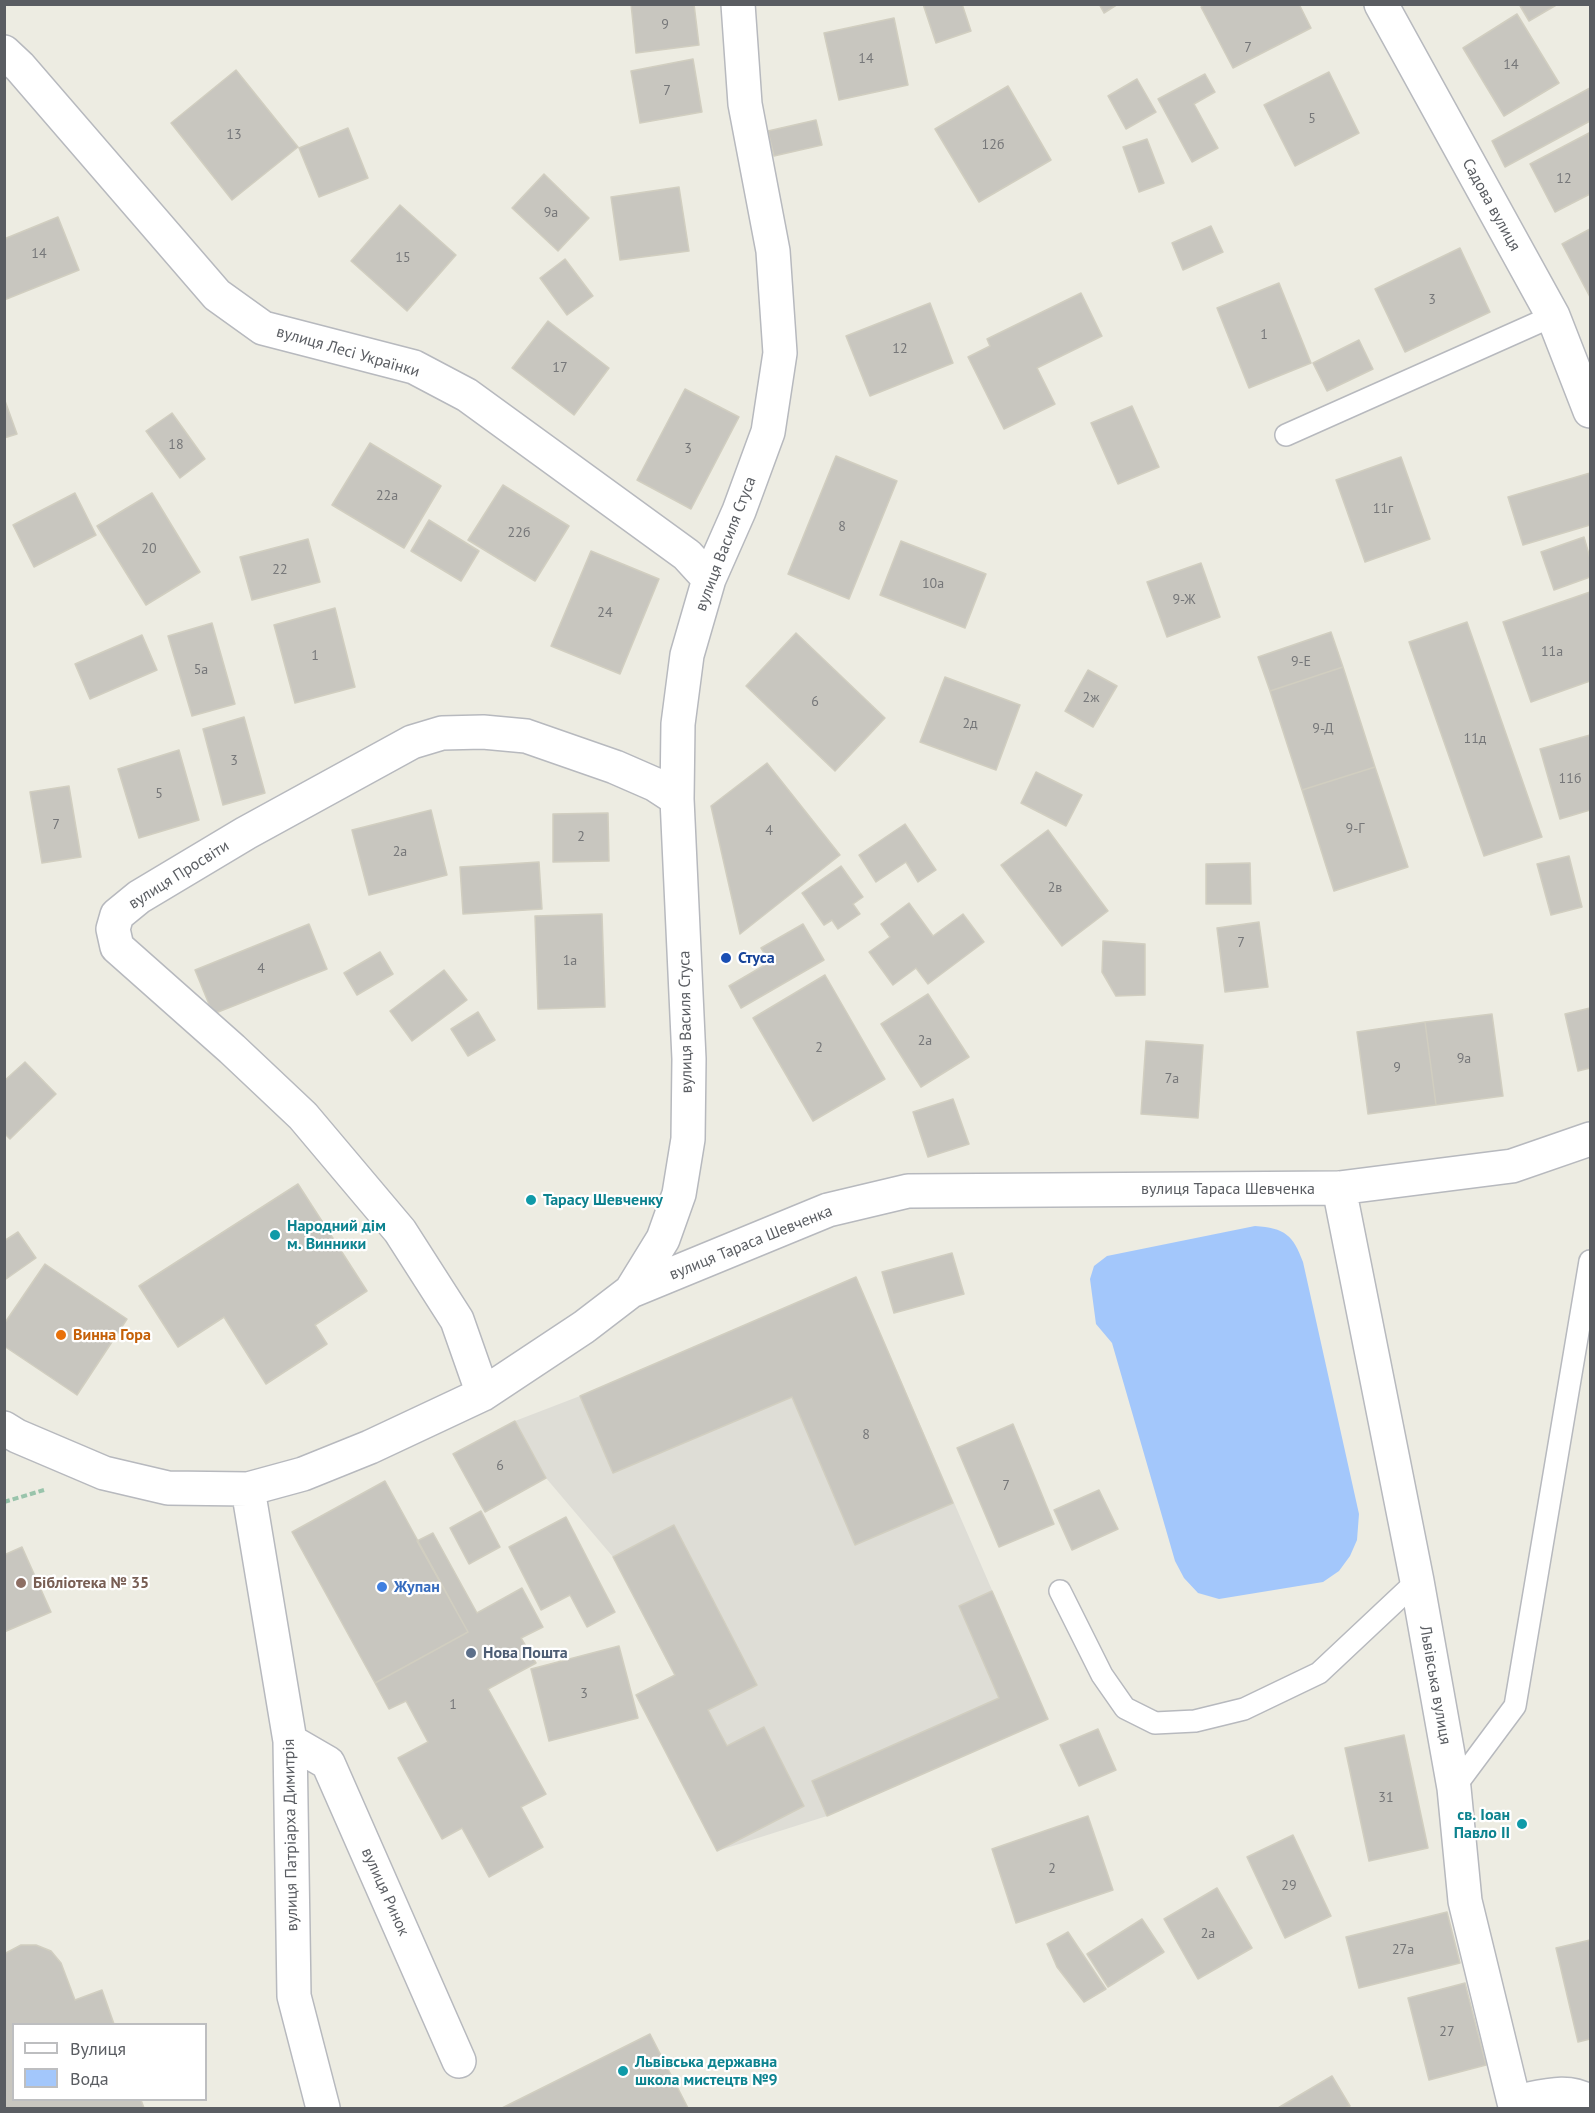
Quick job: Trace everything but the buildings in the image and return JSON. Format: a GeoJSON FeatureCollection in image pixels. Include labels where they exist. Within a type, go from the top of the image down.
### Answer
{"type":"FeatureCollection","features":[{"type":"Feature","properties":{"kind":"street","name":"вулиця Василя Стуса"},"geometry":{"type":"LineString","coordinates":[[631,1291],[663,1239],[679,1194],[688,1139],[689,1059],[677,798],[678,724],[687,655],[709,579],[739,511],[768,432],[780,352],[773,250],[745,104],[738,4]]}},
{"type":"Feature","properties":{"kind":"street","name":"Садова вулиця"},"geometry":{"type":"LineString","coordinates":[[1381,4],[1553,316],[1590,411]]}},
{"type":"Feature","properties":{"kind":"street","name":"вулиця Лесі Українки"},"geometry":{"type":"LineString","coordinates":[[4,52],[20,67],[217,295],[263,328],[414,367],[467,395],[687,555],[709,579]]}},
{"type":"Feature","properties":{"kind":"street","name":"вулиця Просвіти"},"geometry":{"type":"LineString","coordinates":[[483,1394],[457,1320],[399,1231],[303,1116],[117,946],[113,929],[117,915],[139,897],[246,833],[412,742],[442,733],[483,732],[526,736],[615,767],[654,784],[677,798]]}},
{"type":"Feature","properties":{"kind":"street","name":"вулиця Тараса Шевченка"},"geometry":{"type":"LineString","coordinates":[[4,1428],[17,1436],[104,1473],[168,1488],[248,1489],[322,1467],[483,1394],[584,1327],[631,1291],[828,1210],[908,1191],[1339,1188],[1512,1166],[1590,1139]]}},
{"type":"Feature","properties":{"kind":"street","name":"Львівська вулиця"},"geometry":{"type":"LineString","coordinates":[[1339,1188],[1417,1581],[1454,1788],[1465,1901],[1513,2105],[1568,2093],[1586,2099],[1590,2103]]}},
{"type":"Feature","properties":{"kind":"street","name":"вулиця Патріарха Димитрія"},"geometry":{"type":"LineString","coordinates":[[248,1489],[290,1740],[294,1996],[323,2109]]}},
{"type":"Feature","properties":{"kind":"street","name":"вулиця Ринок"},"geometry":{"type":"LineString","coordinates":[[290,1740],[328,1763],[459,2061]]}},
{"type":"Feature","properties":{"kind":"lane"},"geometry":{"type":"LineString","coordinates":[[1286,435],[1553,316]]}},
{"type":"Feature","properties":{"kind":"lane"},"geometry":{"type":"LineString","coordinates":[[1454,1788],[1515,1706],[1590,1261]]}},
{"type":"Feature","properties":{"kind":"lane"},"geometry":{"type":"LineString","coordinates":[[1060,1591],[1102,1675],[1125,1708],[1155,1723],[1195,1721],[1244,1709],[1319,1673],[1417,1581]]}},
{"type":"Feature","properties":{"kind":"shaded area"},"geometry":{"type":"Polygon","coordinates":[[[856,1277],[1048,1719],[827,1816],[717,1851],[636,1695],[674,1675],[613,1557],[546,1478],[515,1421],[580,1396],[856,1277]]]}},
{"type":"Feature","properties":{"kind":"water"},"geometry":{"type":"Polygon","coordinates":[[[1255,1226],[1281,1231],[1296,1245],[1303,1262],[1359,1514],[1357,1540],[1350,1556],[1339,1571],[1323,1582],[1219,1599],[1198,1593],[1184,1578],[1175,1561],[1112,1343],[1096,1324],[1090,1279],[1094,1266],[1107,1256],[1255,1226]]]}},
{"type":"Feature","properties":{"kind":"place","name":"Стуса"},"geometry":{"type":"Point","coordinates":[726,958]}},
{"type":"Feature","properties":{"kind":"place","name":"Тарасу Шевченку"},"geometry":{"type":"Point","coordinates":[531,1200]}},
{"type":"Feature","properties":{"kind":"place","name":"Народний дім м. Винники"},"geometry":{"type":"Point","coordinates":[275,1235]}},
{"type":"Feature","properties":{"kind":"place","name":"Винна Гора"},"geometry":{"type":"Point","coordinates":[61,1335]}},
{"type":"Feature","properties":{"kind":"place","name":"Бібліотека № 35"},"geometry":{"type":"Point","coordinates":[21,1583]}},
{"type":"Feature","properties":{"kind":"place","name":"Жупан"},"geometry":{"type":"Point","coordinates":[382,1587]}},
{"type":"Feature","properties":{"kind":"place","name":"Нова Пошта"},"geometry":{"type":"Point","coordinates":[471,1653]}},
{"type":"Feature","properties":{"kind":"place","name":"св. Іоан Павло ІІ"},"geometry":{"type":"Point","coordinates":[1522,1824]}},
{"type":"Feature","properties":{"kind":"place","name":"Львівська державна школа мистецтв №9"},"geometry":{"type":"Point","coordinates":[623,2071]}}]}
